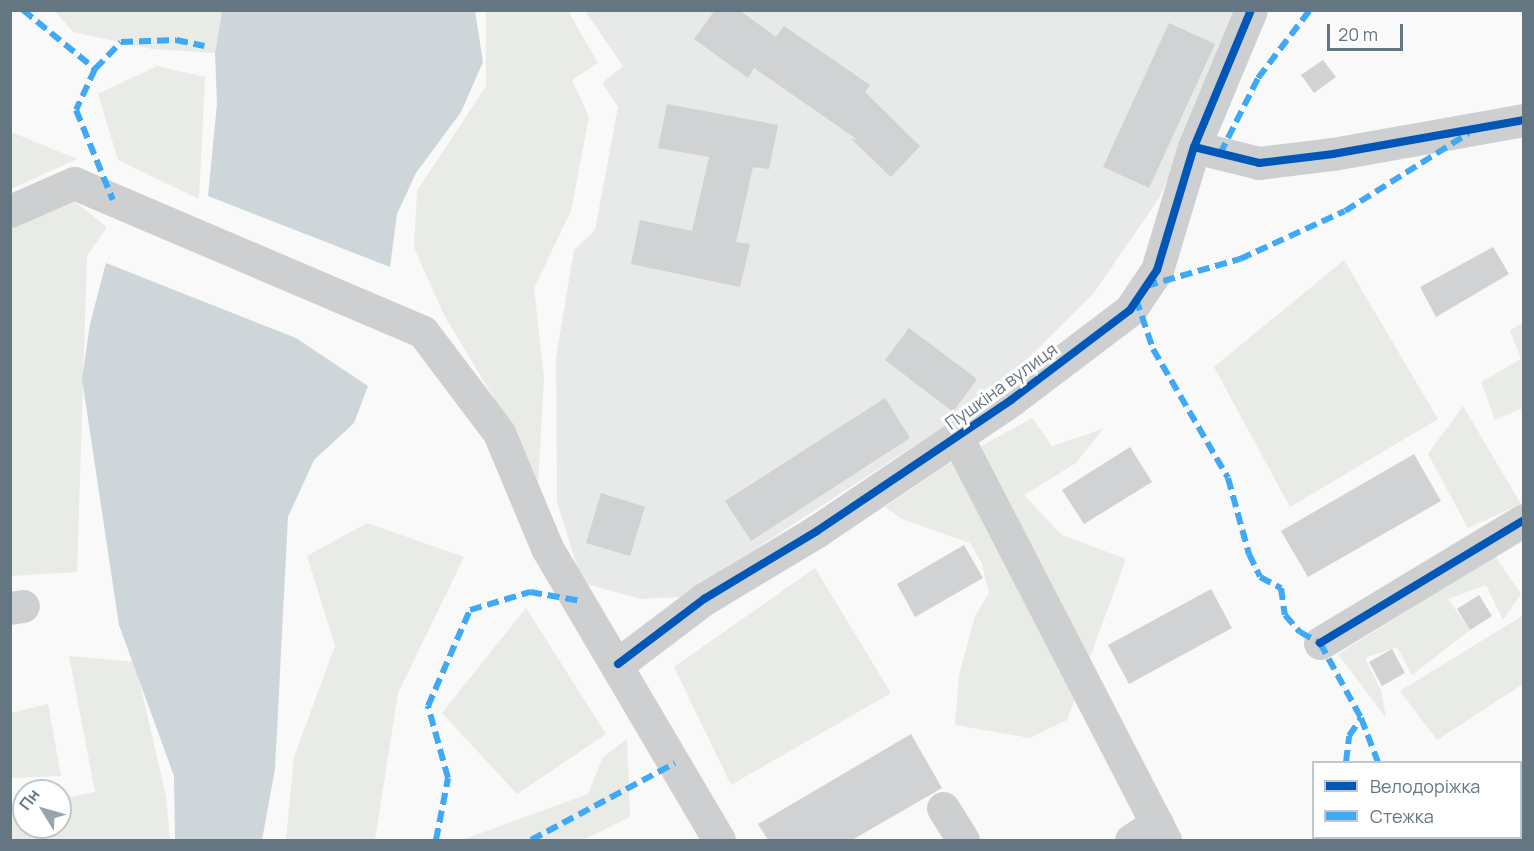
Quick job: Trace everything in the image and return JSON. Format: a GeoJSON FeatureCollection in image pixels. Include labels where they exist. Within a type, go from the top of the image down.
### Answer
{"type":"FeatureCollection","features":[{"type":"Feature","properties":{"kind":"street","name":"Пушкіна вулиця"},"geometry":{"type":"LineString","coordinates":[[618,664],[704,599],[817,531],[957,437],[1130,310],[1157,270],[1194,147],[1251,10]]}},
{"type":"Feature","properties":{"kind":"street"},"geometry":{"type":"LineString","coordinates":[[1194,147],[1258,163],[1334,154],[1524,120]]}},
{"type":"Feature","properties":{"kind":"street"},"geometry":{"type":"LineString","coordinates":[[10,211],[74,183],[423,332],[499,433],[547,548],[589,614],[719,840]]}},
{"type":"Feature","properties":{"kind":"street"},"geometry":{"type":"LineString","coordinates":[[957,437],[1151,835]]}},
{"type":"Feature","properties":{"kind":"street"},"geometry":{"type":"LineString","coordinates":[[1320,643],[1524,520]]}},
{"type":"Feature","properties":{"kind":"street"},"geometry":{"type":"LineString","coordinates":[[943,808],[963,840]]}},
{"type":"Feature","properties":{"kind":"shaded area"},"geometry":{"type":"Polygon","coordinates":[[[55,11],[222,11],[215,53],[152,49],[73,32],[55,11]]]}},
{"type":"Feature","properties":{"kind":"shaded area"},"geometry":{"type":"Polygon","coordinates":[[[222,11],[475,11],[483,62],[461,112],[416,173],[397,214],[390,267],[208,196],[217,104],[215,53],[222,11]]]}},
{"type":"Feature","properties":{"kind":"shaded area"},"geometry":{"type":"Polygon","coordinates":[[[486,11],[568,11],[598,63],[572,80],[589,117],[571,211],[534,288],[544,378],[538,484],[512,428],[444,315],[414,248],[417,191],[486,86],[486,11]]]}},
{"type":"Feature","properties":{"kind":"shaded area"},"geometry":{"type":"Polygon","coordinates":[[[585,11],[1239,11],[1160,197],[1093,294],[988,398],[681,597],[641,599],[582,583],[557,502],[556,358],[574,250],[595,230],[618,107],[602,83],[623,66],[585,11]]]}},
{"type":"Feature","properties":{"kind":"shaded area"},"geometry":{"type":"Polygon","coordinates":[[[157,66],[205,77],[199,199],[118,160],[98,94],[157,66]]]}},
{"type":"Feature","properties":{"kind":"shaded area"},"geometry":{"type":"Polygon","coordinates":[[[11,132],[77,159],[11,189],[11,132]]]}},
{"type":"Feature","properties":{"kind":"shaded area"},"geometry":{"type":"Polygon","coordinates":[[[69,197],[107,227],[87,256],[77,572],[11,576],[11,224],[69,197]]]}},
{"type":"Feature","properties":{"kind":"shaded area"},"geometry":{"type":"Polygon","coordinates":[[[1344,260],[1438,419],[1290,507],[1214,367],[1344,260]]]}},
{"type":"Feature","properties":{"kind":"shaded area"},"geometry":{"type":"Polygon","coordinates":[[[106,263],[296,338],[368,386],[354,423],[314,460],[288,517],[275,769],[262,840],[175,840],[174,776],[119,625],[82,379],[90,324],[106,263]]]}},
{"type":"Feature","properties":{"kind":"shaded area"},"geometry":{"type":"Polygon","coordinates":[[[1523,323],[1523,408],[1495,420],[1481,382],[1521,359],[1510,330],[1523,323]]]}},
{"type":"Feature","properties":{"kind":"shaded area"},"geometry":{"type":"Polygon","coordinates":[[[1463,406],[1521,504],[1468,528],[1428,454],[1463,406]]]}},
{"type":"Feature","properties":{"kind":"shaded area"},"geometry":{"type":"Polygon","coordinates":[[[1032,418],[1052,446],[1103,429],[1076,463],[1024,495],[1062,535],[1126,559],[1067,720],[1030,738],[955,725],[959,675],[975,616],[989,593],[982,564],[970,543],[902,519],[885,507],[942,468],[1032,418]]]}},
{"type":"Feature","properties":{"kind":"shaded area"},"geometry":{"type":"Polygon","coordinates":[[[367,523],[464,557],[398,693],[375,840],[286,840],[294,757],[335,646],[307,556],[367,523]]]}},
{"type":"Feature","properties":{"kind":"shaded area"},"geometry":{"type":"Polygon","coordinates":[[[1495,556],[1521,594],[1503,620],[1486,585],[1448,599],[1470,630],[1412,675],[1397,647],[1365,658],[1381,690],[1386,718],[1338,654],[1495,556]]]}},
{"type":"Feature","properties":{"kind":"shaded area"},"geometry":{"type":"Polygon","coordinates":[[[815,568],[891,693],[731,785],[674,667],[815,568]]]}},
{"type":"Feature","properties":{"kind":"shaded area"},"geometry":{"type":"Polygon","coordinates":[[[526,608],[606,734],[517,794],[442,713],[526,608]]]}},
{"type":"Feature","properties":{"kind":"shaded area"},"geometry":{"type":"Polygon","coordinates":[[[1522,616],[1523,684],[1437,740],[1400,691],[1522,616]]]}},
{"type":"Feature","properties":{"kind":"shaded area"},"geometry":{"type":"Polygon","coordinates":[[[69,656],[135,662],[166,796],[170,840],[11,840],[12,809],[12,839],[72,839],[72,797],[95,792],[69,656]]]}},
{"type":"Feature","properties":{"kind":"shaded area"},"geometry":{"type":"Polygon","coordinates":[[[48,704],[61,776],[11,778],[11,713],[48,704]]]}},
{"type":"Feature","properties":{"kind":"shaded area"},"geometry":{"type":"Polygon","coordinates":[[[627,739],[630,817],[583,840],[462,840],[588,794],[603,757],[627,739]]]}},
{"type":"Feature","properties":{"kind":"building"},"geometry":{"type":"Polygon","coordinates":[[[715,10],[739,10],[776,37],[784,26],[870,85],[865,92],[920,146],[891,177],[851,139],[858,140],[754,68],[748,78],[694,39],[715,10]]]}},
{"type":"Feature","properties":{"kind":"building"},"geometry":{"type":"Polygon","coordinates":[[[1169,23],[1215,44],[1149,188],[1103,167],[1169,23]]]}},
{"type":"Feature","properties":{"kind":"building"},"geometry":{"type":"Polygon","coordinates":[[[1323,60],[1336,77],[1314,93],[1301,75],[1323,60]]]}},
{"type":"Feature","properties":{"kind":"building"},"geometry":{"type":"Polygon","coordinates":[[[667,104],[778,125],[769,169],[753,167],[736,242],[750,244],[740,287],[631,264],[640,220],[692,231],[709,157],[658,148],[667,104]]]}},
{"type":"Feature","properties":{"kind":"building"},"geometry":{"type":"Polygon","coordinates":[[[1493,247],[1509,274],[1436,317],[1420,287],[1493,247]]]}},
{"type":"Feature","properties":{"kind":"building"},"geometry":{"type":"Polygon","coordinates":[[[909,328],[977,379],[953,412],[885,360],[909,328]]]}},
{"type":"Feature","properties":{"kind":"building"},"geometry":{"type":"Polygon","coordinates":[[[885,398],[910,438],[751,541],[725,501],[885,398]]]}},
{"type":"Feature","properties":{"kind":"building"},"geometry":{"type":"Polygon","coordinates":[[[1130,447],[1152,482],[1084,524],[1062,490],[1130,447]]]}},
{"type":"Feature","properties":{"kind":"building"},"geometry":{"type":"Polygon","coordinates":[[[1414,454],[1441,501],[1308,577],[1281,531],[1414,454]]]}},
{"type":"Feature","properties":{"kind":"building"},"geometry":{"type":"Polygon","coordinates":[[[601,493],[645,507],[630,556],[586,543],[601,493]]]}},
{"type":"Feature","properties":{"kind":"building"},"geometry":{"type":"Polygon","coordinates":[[[964,545],[983,578],[915,617],[897,584],[964,545]]]}},
{"type":"Feature","properties":{"kind":"building"},"geometry":{"type":"Polygon","coordinates":[[[1211,589],[1232,628],[1129,684],[1108,645],[1211,589]]]}},
{"type":"Feature","properties":{"kind":"building"},"geometry":{"type":"Polygon","coordinates":[[[1479,595],[1492,616],[1470,630],[1457,609],[1479,595]]]}},
{"type":"Feature","properties":{"kind":"building"},"geometry":{"type":"Polygon","coordinates":[[[1392,649],[1405,673],[1382,686],[1369,662],[1392,649]]]}},
{"type":"Feature","properties":{"kind":"building"},"geometry":{"type":"Polygon","coordinates":[[[911,734],[942,788],[852,840],[768,840],[758,824],[911,734]]]}},
{"type":"Feature","properties":{"kind":"marked path"},"geometry":{"type":"LineString","coordinates":[[23,10],[95,69],[76,110],[113,200]]}},
{"type":"Feature","properties":{"kind":"marked path"},"geometry":{"type":"LineString","coordinates":[[1220,154],[1258,78],[1310,10]]}},
{"type":"Feature","properties":{"kind":"marked path"},"geometry":{"type":"LineString","coordinates":[[95,69],[121,42],[176,40],[204,46]]}},
{"type":"Feature","properties":{"kind":"marked path"},"geometry":{"type":"LineString","coordinates":[[1146,286],[1240,259],[1345,211],[1469,133]]}},
{"type":"Feature","properties":{"kind":"marked path"},"geometry":{"type":"LineString","coordinates":[[1136,299],[1153,349],[1228,478],[1249,554],[1260,577],[1281,588],[1285,615],[1300,632],[1320,643],[1361,718],[1378,761]]}},
{"type":"Feature","properties":{"kind":"marked path"},"geometry":{"type":"LineString","coordinates":[[436,840],[448,778],[428,706],[470,610],[530,592],[581,601]]}},
{"type":"Feature","properties":{"kind":"marked path"},"geometry":{"type":"LineString","coordinates":[[1346,761],[1349,736],[1361,718]]}},
{"type":"Feature","properties":{"kind":"marked path"},"geometry":{"type":"LineString","coordinates":[[531,840],[675,763]]}},
{"type":"Feature","properties":{"kind":"cycle path"},"geometry":{"type":"LineString","coordinates":[[618,664],[704,599],[817,531],[1011,400],[1130,310],[1157,270],[1194,147],[1251,10]]}},
{"type":"Feature","properties":{"kind":"cycle path"},"geometry":{"type":"LineString","coordinates":[[1194,147],[1259,163],[1333,154],[1524,120]]}},
{"type":"Feature","properties":{"kind":"cycle path"},"geometry":{"type":"LineString","coordinates":[[1320,643],[1524,520]]}}]}
